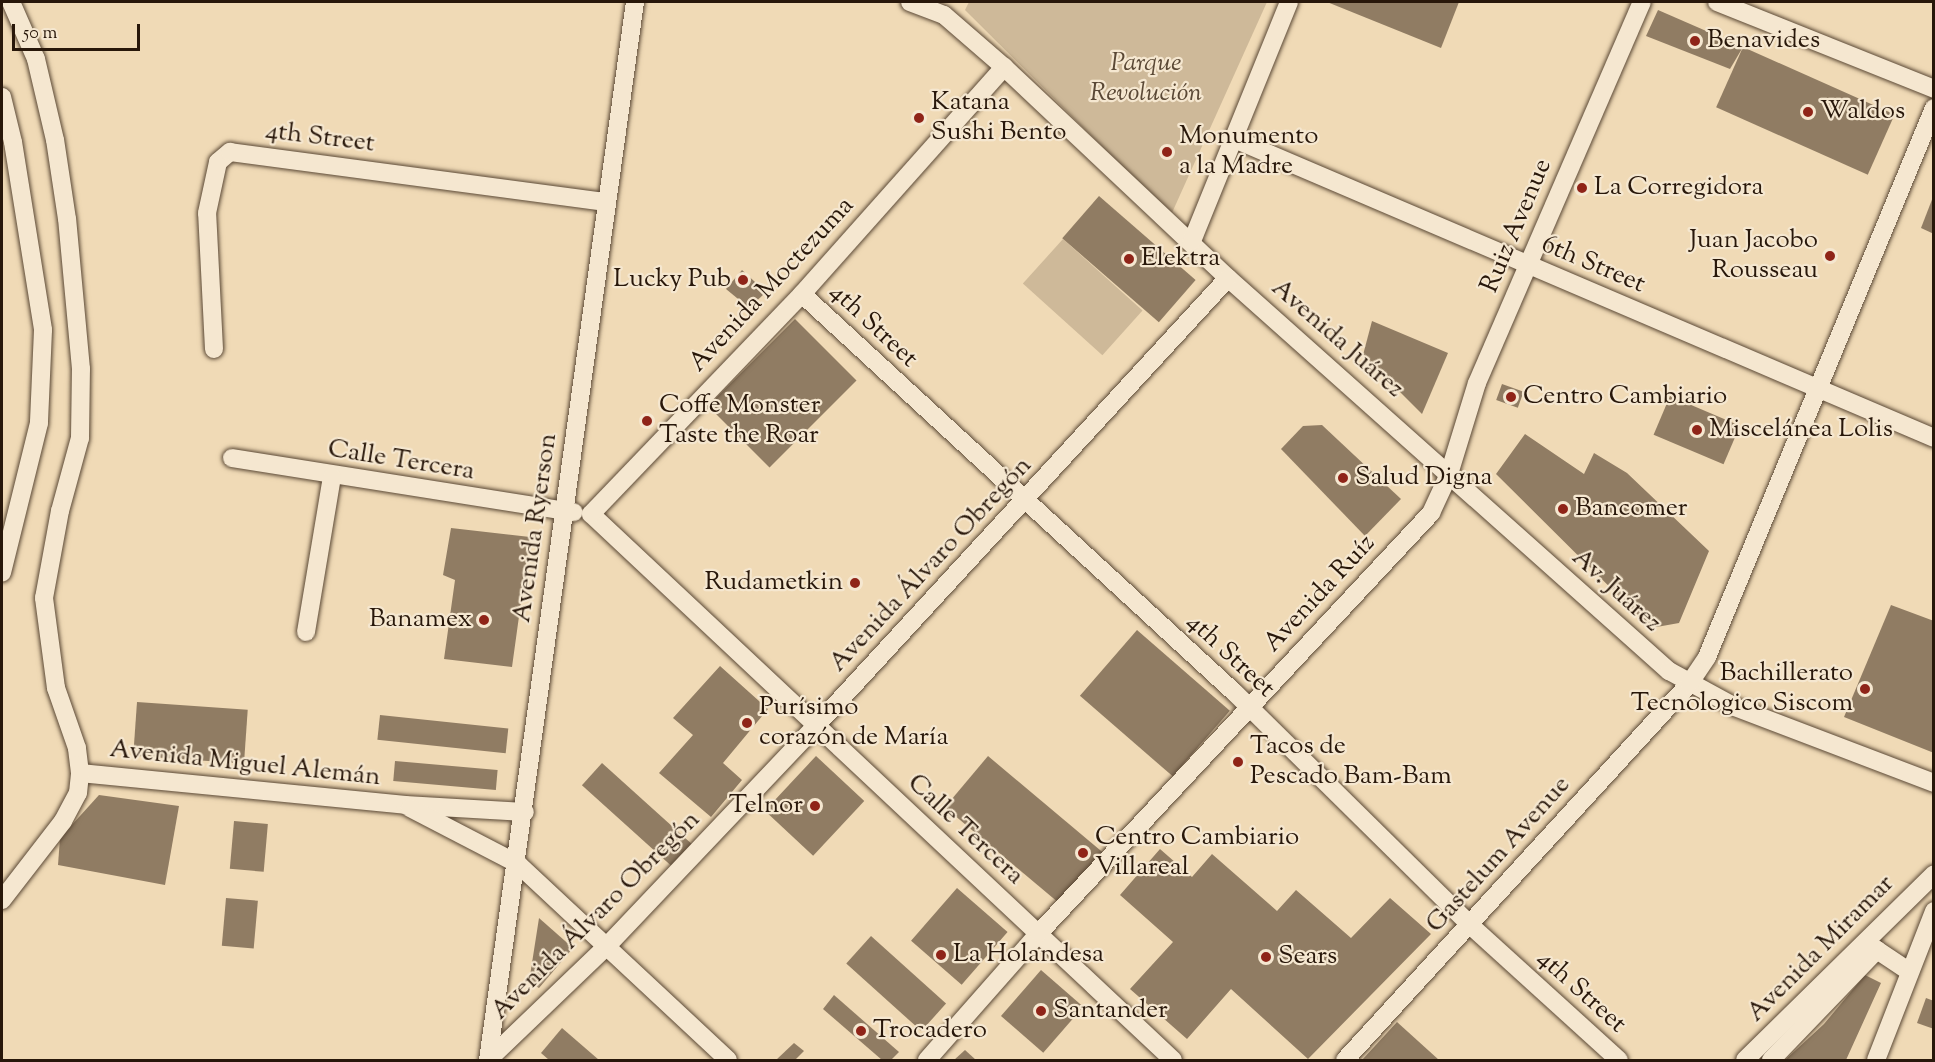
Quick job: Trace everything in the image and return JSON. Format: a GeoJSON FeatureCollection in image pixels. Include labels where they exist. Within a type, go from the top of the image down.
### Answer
{"type":"FeatureCollection","features":[{"type":"Feature","properties":{"kind":"street","name":"Avenida Miguel Alemán"},"geometry":{"type":"LineString","coordinates":[[2,900],[63,821],[78,793],[80,773],[77,748],[56,688],[44,598],[60,511],[80,438],[81,369],[68,219],[55,140],[36,59],[11,2]]}},
{"type":"Feature","properties":{"kind":"street","name":"Avenida Ryerson"},"geometry":{"type":"LineString","coordinates":[[488,1060],[518,864],[563,511],[635,2]]}},
{"type":"Feature","properties":{"kind":"street"},"geometry":{"type":"LineString","coordinates":[[910,2],[947,8],[1004,67],[1192,241],[1289,2]]}},
{"type":"Feature","properties":{"kind":"street","name":"Ruiz Avenue"},"geometry":{"type":"LineString","coordinates":[[1449,474],[1477,383],[1642,2]]}},
{"type":"Feature","properties":{"kind":"street"},"geometry":{"type":"LineString","coordinates":[[1717,2],[1934,89]]}},
{"type":"Feature","properties":{"kind":"street","name":"Avenida Moctezuma"},"geometry":{"type":"LineString","coordinates":[[591,514],[801,294],[1004,67]]}},
{"type":"Feature","properties":{"kind":"street"},"geometry":{"type":"LineString","coordinates":[[2,97],[43,330],[39,423],[2,572]]}},
{"type":"Feature","properties":{"kind":"street","name":"Gastelum Avenue"},"geometry":{"type":"LineString","coordinates":[[1345,1060],[1689,684],[1707,657],[1934,108]]}},
{"type":"Feature","properties":{"kind":"street","name":"6th Street"},"geometry":{"type":"LineString","coordinates":[[1232,138],[1934,438]]}},
{"type":"Feature","properties":{"kind":"street","name":"4th Street"},"geometry":{"type":"LineString","coordinates":[[214,349],[207,213],[218,162],[230,152],[607,202]]}},
{"type":"Feature","properties":{"kind":"street","name":"Avenida Juárez"},"geometry":{"type":"LineString","coordinates":[[1192,241],[1228,278],[1449,474]]}},
{"type":"Feature","properties":{"kind":"street","name":"Avenida Álvaro Obregón"},"geometry":{"type":"LineString","coordinates":[[488,1060],[606,947],[815,727],[1025,502],[1228,278]]}},
{"type":"Feature","properties":{"kind":"street","name":"4th Street"},"geometry":{"type":"LineString","coordinates":[[801,294],[1249,707],[1470,925],[1618,1060]]}},
{"type":"Feature","properties":{"kind":"street","name":"Calle Tercera"},"geometry":{"type":"LineString","coordinates":[[232,458],[332,477],[563,511]]}},
{"type":"Feature","properties":{"kind":"street","name":"Av. Juárez"},"geometry":{"type":"LineString","coordinates":[[1449,474],[1642,650],[1689,684],[1735,707],[1934,783]]}},
{"type":"Feature","properties":{"kind":"street","name":"Avenida Ruíz"},"geometry":{"type":"LineString","coordinates":[[927,1060],[1039,933],[1431,513],[1449,474]]}},
{"type":"Feature","properties":{"kind":"street"},"geometry":{"type":"LineString","coordinates":[[306,632],[332,477]]}},
{"type":"Feature","properties":{"kind":"street"},"geometry":{"type":"LineString","coordinates":[[563,511],[591,514]]}},
{"type":"Feature","properties":{"kind":"street","name":"Calle Tercera"},"geometry":{"type":"LineString","coordinates":[[591,514],[815,727],[1173,1060]]}},
{"type":"Feature","properties":{"kind":"street","name":"Avenida Miguel Alemán"},"geometry":{"type":"LineString","coordinates":[[80,773],[405,805],[525,812]]}},
{"type":"Feature","properties":{"kind":"street","name":"Avenida Miguel Alemán"},"geometry":{"type":"LineString","coordinates":[[405,805],[518,864],[728,1060]]}},
{"type":"Feature","properties":{"kind":"street","name":"Avenida Miramar"},"geometry":{"type":"LineString","coordinates":[[1771,1060],[1934,874]]}},
{"type":"Feature","properties":{"kind":"street"},"geometry":{"type":"LineString","coordinates":[[1876,1060],[1934,911]]}},
{"type":"Feature","properties":{"kind":"street"},"geometry":{"type":"LineString","coordinates":[[1870,946],[1910,972]]}},
{"type":"Feature","properties":{"kind":"street","name":"Avenida Miramar"},"geometry":{"type":"LineString","coordinates":[[1745,1060],[1870,946]]}},
{"type":"Feature","properties":{"kind":"green space","name":"Parque Revolución"},"geometry":{"type":"Polygon","coordinates":[[[969,2],[1267,2],[1171,215],[965,10],[969,2]]]}},
{"type":"Feature","properties":{"kind":"green space"},"geometry":{"type":"Polygon","coordinates":[[[1063,239],[1143,311],[1102,355],[1023,284],[1063,239]]]}},
{"type":"Feature","properties":{"kind":"building"},"geometry":{"type":"Polygon","coordinates":[[[1327,2],[1459,2],[1441,48],[1327,2]]]}},
{"type":"Feature","properties":{"kind":"building","name":"Benavides"},"geometry":{"type":"Polygon","coordinates":[[[1658,10],[1743,47],[1730,69],[1646,36],[1658,10]]]}},
{"type":"Feature","properties":{"kind":"building","name":"Waldos"},"geometry":{"type":"Polygon","coordinates":[[[1743,47],[1895,115],[1868,175],[1716,107],[1743,47]]]}},
{"type":"Feature","properties":{"kind":"building","name":"Elektra"},"geometry":{"type":"Polygon","coordinates":[[[1099,196],[1196,280],[1159,322],[1062,238],[1099,196]]]}},
{"type":"Feature","properties":{"kind":"building"},"geometry":{"type":"Polygon","coordinates":[[[1934,197],[1934,234],[1921,228],[1934,197]]]}},
{"type":"Feature","properties":{"kind":"building","name":"Lucky Pub"},"geometry":{"type":"Polygon","coordinates":[[[742,270],[766,292],[749,308],[726,289],[742,270]]]}},
{"type":"Feature","properties":{"kind":"building"},"geometry":{"type":"Polygon","coordinates":[[[795,319],[857,381],[770,467],[708,406],[795,319]]]}},
{"type":"Feature","properties":{"kind":"building"},"geometry":{"type":"Polygon","coordinates":[[[1372,321],[1448,353],[1422,414],[1363,355],[1372,321]]]}},
{"type":"Feature","properties":{"kind":"building","name":"Centro Cambiario"},"geometry":{"type":"Polygon","coordinates":[[[1502,384],[1524,392],[1518,408],[1496,400],[1502,384]]]}},
{"type":"Feature","properties":{"kind":"building","name":"Miscelánea Lolis"},"geometry":{"type":"Polygon","coordinates":[[[1670,396],[1740,426],[1724,464],[1654,435],[1670,396]]]}},
{"type":"Feature","properties":{"kind":"building","name":"Salud Digna"},"geometry":{"type":"Polygon","coordinates":[[[1322,425],[1401,499],[1365,536],[1281,449],[1303,426],[1322,425]]]}},
{"type":"Feature","properties":{"kind":"building"},"geometry":{"type":"Polygon","coordinates":[[[1525,434],[1584,474],[1594,453],[1627,473],[1709,551],[1679,623],[1651,628],[1496,474],[1525,434]]]}},
{"type":"Feature","properties":{"kind":"building","name":"Banamex"},"geometry":{"type":"Polygon","coordinates":[[[451,528],[530,537],[512,667],[444,659],[455,580],[443,575],[451,528]]]}},
{"type":"Feature","properties":{"kind":"building"},"geometry":{"type":"Polygon","coordinates":[[[1891,605],[1934,621],[1934,753],[1844,717],[1891,605]]]}},
{"type":"Feature","properties":{"kind":"building"},"geometry":{"type":"Polygon","coordinates":[[[1137,630],[1230,711],[1173,776],[1080,696],[1137,630]]]}},
{"type":"Feature","properties":{"kind":"building"},"geometry":{"type":"Polygon","coordinates":[[[720,666],[768,709],[723,763],[742,780],[711,817],[659,773],[693,735],[673,718],[720,666]]]}},
{"type":"Feature","properties":{"kind":"building"},"geometry":{"type":"Polygon","coordinates":[[[137,702],[248,710],[244,764],[133,756],[137,702]]]}},
{"type":"Feature","properties":{"kind":"building"},"geometry":{"type":"Polygon","coordinates":[[[380,715],[508,728],[506,753],[377,740],[380,715]]]}},
{"type":"Feature","properties":{"kind":"building","name":"Telnor"},"geometry":{"type":"Polygon","coordinates":[[[816,756],[864,801],[813,856],[765,811],[816,756]]]}},
{"type":"Feature","properties":{"kind":"building"},"geometry":{"type":"Polygon","coordinates":[[[988,756],[1103,852],[1060,904],[945,807],[988,756]]]}},
{"type":"Feature","properties":{"kind":"building"},"geometry":{"type":"Polygon","coordinates":[[[395,761],[498,770],[496,790],[393,781],[395,761]]]}},
{"type":"Feature","properties":{"kind":"building"},"geometry":{"type":"Polygon","coordinates":[[[602,763],[693,845],[673,867],[582,785],[602,763]]]}},
{"type":"Feature","properties":{"kind":"building"},"geometry":{"type":"Polygon","coordinates":[[[99,795],[179,806],[165,885],[58,865],[60,838],[99,795]]]}},
{"type":"Feature","properties":{"kind":"building"},"geometry":{"type":"Polygon","coordinates":[[[234,821],[268,824],[264,872],[230,869],[234,821]]]}},
{"type":"Feature","properties":{"kind":"building","name":"Sears"},"geometry":{"type":"Polygon","coordinates":[[[1160,849],[1192,877],[1212,854],[1277,911],[1296,890],[1351,938],[1390,898],[1431,934],[1308,1059],[1231,989],[1187,1039],[1130,989],[1173,942],[1120,895],[1160,849]]]}},
{"type":"Feature","properties":{"kind":"building","name":"Santander"},"geometry":{"type":"Polygon","coordinates":[[[957,888],[1008,932],[962,985],[911,941],[957,888]]]}},
{"type":"Feature","properties":{"kind":"building"},"geometry":{"type":"Polygon","coordinates":[[[226,898],[258,901],[254,949],[222,946],[226,898]]]}},
{"type":"Feature","properties":{"kind":"building"},"geometry":{"type":"Polygon","coordinates":[[[539,918],[573,948],[539,988],[529,982],[539,918]]]}},
{"type":"Feature","properties":{"kind":"building"},"geometry":{"type":"Polygon","coordinates":[[[871,936],[946,1004],[921,1031],[846,963],[871,936]]]}},
{"type":"Feature","properties":{"kind":"building","name":"Santander"},"geometry":{"type":"Polygon","coordinates":[[[1041,970],[1083,1007],[1043,1053],[1001,1016],[1041,970]]]}},
{"type":"Feature","properties":{"kind":"building"},"geometry":{"type":"Polygon","coordinates":[[[1865,975],[1881,983],[1846,1060],[1785,1060],[1824,1024],[1865,975]]]}},
{"type":"Feature","properties":{"kind":"building","name":"Trocadero"},"geometry":{"type":"Polygon","coordinates":[[[834,995],[899,1052],[891,1060],[882,1060],[823,1009],[834,995]]]}},
{"type":"Feature","properties":{"kind":"building"},"geometry":{"type":"Polygon","coordinates":[[[1926,998],[1934,1001],[1934,1029],[1917,1023],[1926,998]]]}},
{"type":"Feature","properties":{"kind":"building"},"geometry":{"type":"Polygon","coordinates":[[[1397,1022],[1439,1060],[1362,1060],[1397,1022]]]}},
{"type":"Feature","properties":{"kind":"building"},"geometry":{"type":"Polygon","coordinates":[[[562,1028],[599,1060],[549,1060],[541,1053],[562,1028]]]}},
{"type":"Feature","properties":{"kind":"building"},"geometry":{"type":"Polygon","coordinates":[[[794,1043],[804,1051],[795,1060],[776,1060],[794,1043]]]}},
{"type":"Feature","properties":{"kind":"building"},"geometry":{"type":"Polygon","coordinates":[[[965,1050],[976,1060],[954,1060],[965,1050]]]}},
{"type":"Feature","properties":{"kind":"place","name":"Benavides"},"geometry":{"type":"Point","coordinates":[1695,41]}},
{"type":"Feature","properties":{"kind":"place","name":"Waldos"},"geometry":{"type":"Point","coordinates":[1808,112]}},
{"type":"Feature","properties":{"kind":"place","name":"Katana Sushi Bento"},"geometry":{"type":"Point","coordinates":[919,118]}},
{"type":"Feature","properties":{"kind":"place","name":"Monumento a la Madre"},"geometry":{"type":"Point","coordinates":[1167,152]}},
{"type":"Feature","properties":{"kind":"place","name":"La Corregidora"},"geometry":{"type":"Point","coordinates":[1582,188]}},
{"type":"Feature","properties":{"kind":"place","name":"Juan Jacobo Rousseau"},"geometry":{"type":"Point","coordinates":[1830,256]}},
{"type":"Feature","properties":{"kind":"place","name":"Elektra"},"geometry":{"type":"Point","coordinates":[1129,259]}},
{"type":"Feature","properties":{"kind":"place","name":"Lucky Pub"},"geometry":{"type":"Point","coordinates":[743,280]}},
{"type":"Feature","properties":{"kind":"place","name":"Centro Cambiario"},"geometry":{"type":"Point","coordinates":[1511,397]}},
{"type":"Feature","properties":{"kind":"place","name":"Coffe Monster Taste the Roar"},"geometry":{"type":"Point","coordinates":[647,421]}},
{"type":"Feature","properties":{"kind":"place","name":"Miscelánea Lolis"},"geometry":{"type":"Point","coordinates":[1697,430]}},
{"type":"Feature","properties":{"kind":"place","name":"Salud Digna"},"geometry":{"type":"Point","coordinates":[1343,478]}},
{"type":"Feature","properties":{"kind":"place","name":"Bancomer"},"geometry":{"type":"Point","coordinates":[1563,509]}},
{"type":"Feature","properties":{"kind":"place","name":"Rudametkin"},"geometry":{"type":"Point","coordinates":[855,583]}},
{"type":"Feature","properties":{"kind":"place","name":"Banamex"},"geometry":{"type":"Point","coordinates":[484,620]}},
{"type":"Feature","properties":{"kind":"place","name":"Bachillerato Tecnologico Siscom"},"geometry":{"type":"Point","coordinates":[1865,689]}},
{"type":"Feature","properties":{"kind":"place","name":"Purísimo corazón de María"},"geometry":{"type":"Point","coordinates":[747,723]}},
{"type":"Feature","properties":{"kind":"place","name":"Tacos de Pescado Bam-Bam"},"geometry":{"type":"Point","coordinates":[1238,762]}},
{"type":"Feature","properties":{"kind":"place","name":"Telnor"},"geometry":{"type":"Point","coordinates":[815,806]}},
{"type":"Feature","properties":{"kind":"place","name":"Centro Cambiario Villareal"},"geometry":{"type":"Point","coordinates":[1083,853]}},
{"type":"Feature","properties":{"kind":"place","name":"La Holandesa"},"geometry":{"type":"Point","coordinates":[941,955]}},
{"type":"Feature","properties":{"kind":"place","name":"Sears"},"geometry":{"type":"Point","coordinates":[1266,957]}},
{"type":"Feature","properties":{"kind":"place","name":"Santander"},"geometry":{"type":"Point","coordinates":[1041,1011]}},
{"type":"Feature","properties":{"kind":"place","name":"Trocadero"},"geometry":{"type":"Point","coordinates":[861,1031]}}]}
